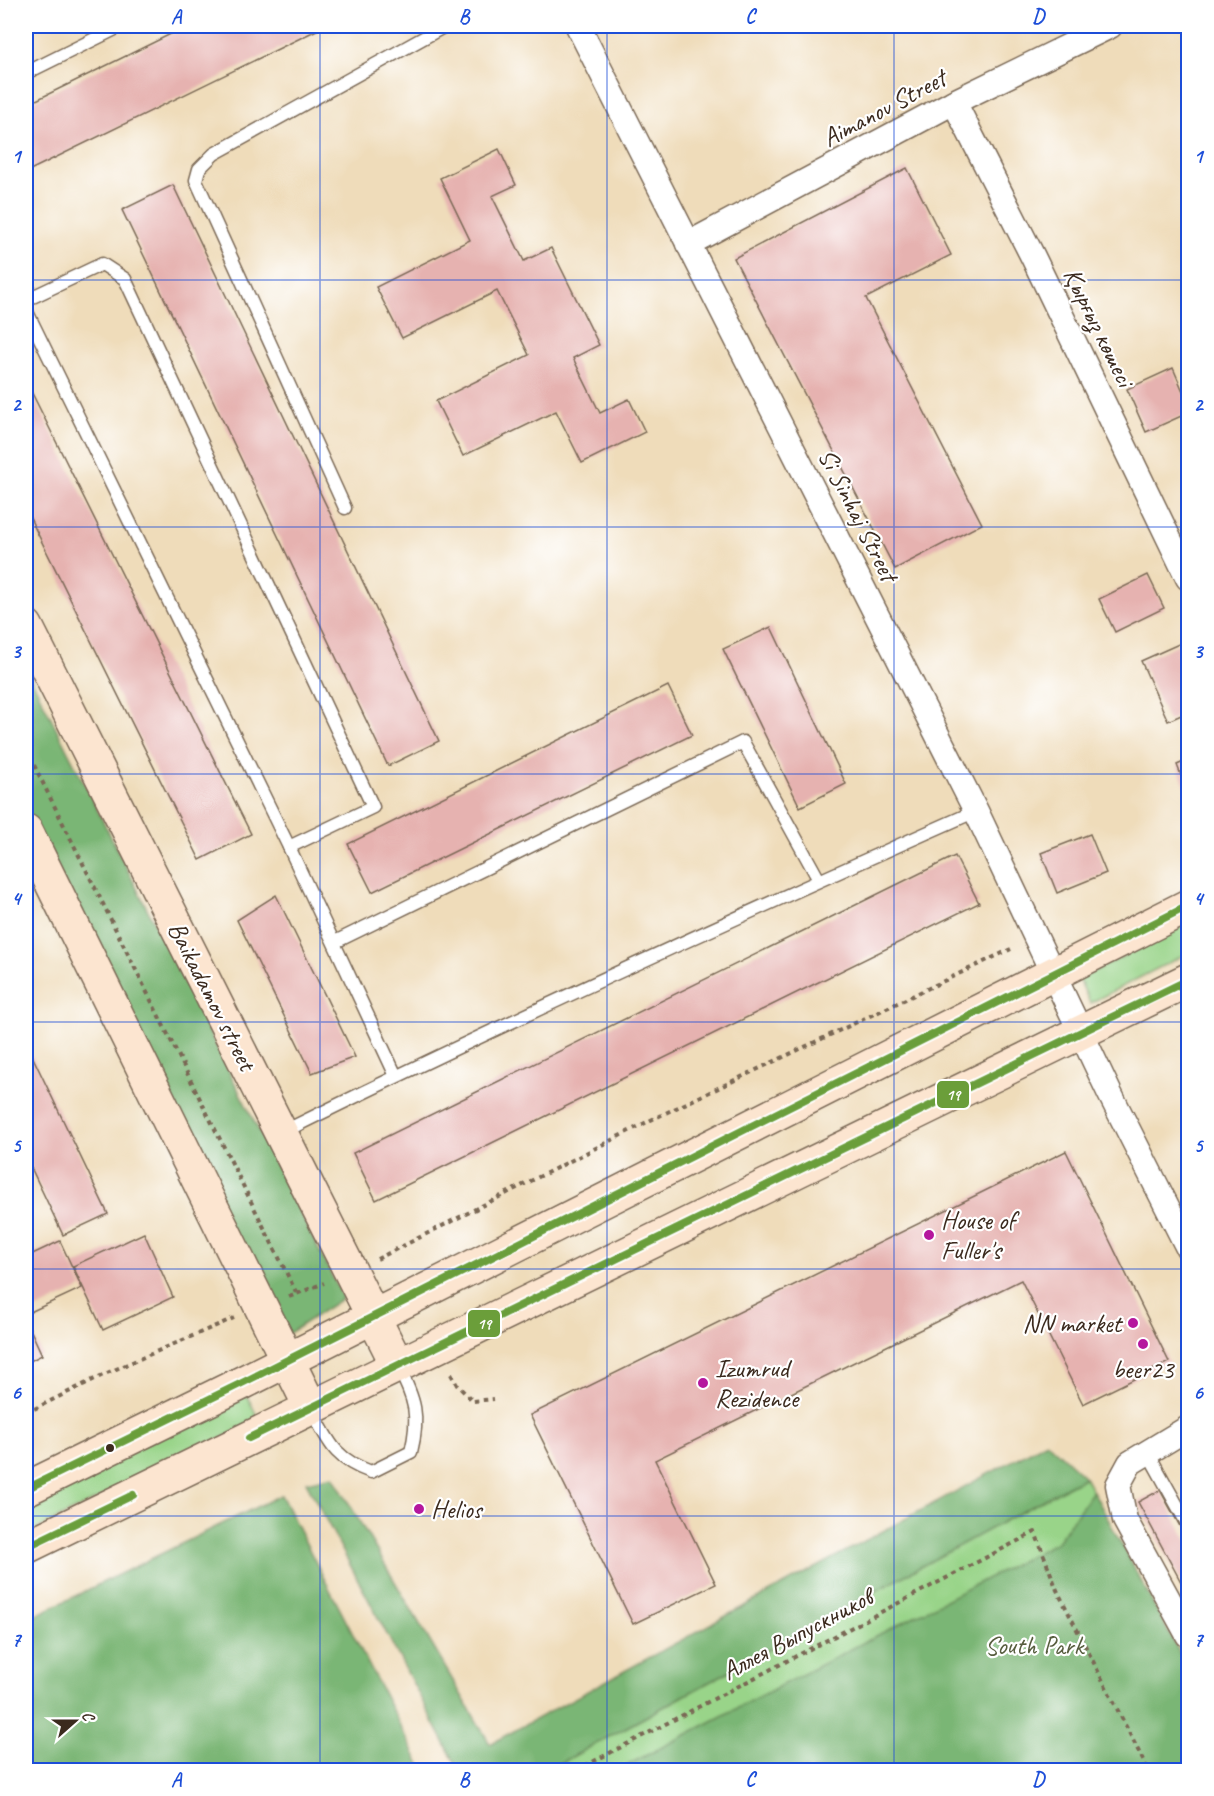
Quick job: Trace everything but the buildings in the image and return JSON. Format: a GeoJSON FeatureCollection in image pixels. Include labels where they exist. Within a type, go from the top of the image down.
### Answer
{"type":"FeatureCollection","features":[{"type":"Feature","properties":{"kind":"main road","name":"Baikadamov street"},"geometry":{"type":"LineString","coordinates":[[26,626],[398,1366]]}},
{"type":"Feature","properties":{"kind":"main road"},"geometry":{"type":"LineString","coordinates":[[26,831],[38,868],[311,1408]]}},
{"type":"Feature","properties":{"kind":"main road"},"geometry":{"type":"LineString","coordinates":[[26,1489],[374,1317],[1188,906]]}},
{"type":"Feature","properties":{"kind":"main road"},"geometry":{"type":"LineString","coordinates":[[26,1547],[1188,980]]}},
{"type":"Feature","properties":{"kind":"street","name":"Si Sinhaj Street"},"geometry":{"type":"LineString","coordinates":[[578,26],[976,811],[1052,973],[1188,1248]]}},
{"type":"Feature","properties":{"kind":"street","name":"Aimanov Street"},"geometry":{"type":"LineString","coordinates":[[688,244],[954,102],[1110,26]]}},
{"type":"Feature","properties":{"kind":"street","name":"Қырғыз көшесі"},"geometry":{"type":"LineString","coordinates":[[954,102],[1033,257],[1188,578]]}},
{"type":"Feature","properties":{"kind":"street"},"geometry":{"type":"LineString","coordinates":[[1188,1428],[1130,1463],[1118,1485],[1125,1520],[1188,1635]]}},
{"type":"Feature","properties":{"kind":"lane"},"geometry":{"type":"LineString","coordinates":[[26,73],[121,26]]}},
{"type":"Feature","properties":{"kind":"lane"},"geometry":{"type":"LineString","coordinates":[[345,508],[196,180],[199,169],[214,154],[446,26]]}},
{"type":"Feature","properties":{"kind":"lane"},"geometry":{"type":"LineString","coordinates":[[26,300],[102,264],[125,279],[373,807],[289,847]]}},
{"type":"Feature","properties":{"kind":"lane"},"geometry":{"type":"LineString","coordinates":[[26,310],[335,942],[396,1076]]}},
{"type":"Feature","properties":{"kind":"lane"},"geometry":{"type":"LineString","coordinates":[[335,942],[743,742],[819,880]]}},
{"type":"Feature","properties":{"kind":"lane"},"geometry":{"type":"LineString","coordinates":[[281,1133],[396,1076],[819,880],[976,811]]}},
{"type":"Feature","properties":{"kind":"lane"},"geometry":{"type":"LineString","coordinates":[[311,1408],[335,1450],[349,1464],[370,1472],[411,1452],[416,1431],[416,1408],[398,1366]]}},
{"type":"Feature","properties":{"kind":"lane"},"geometry":{"type":"LineString","coordinates":[[1148,1453],[1188,1525]]}},
{"type":"Feature","properties":{"kind":"path"},"geometry":{"type":"LineString","coordinates":[[26,749],[297,1294]]}},
{"type":"Feature","properties":{"kind":"path"},"geometry":{"type":"LineString","coordinates":[[26,1413],[107,1373],[351,1272],[655,1118],[1035,937]]}},
{"type":"Feature","properties":{"kind":"path"},"geometry":{"type":"LineString","coordinates":[[457,1385],[473,1401],[494,1399]]}},
{"type":"Feature","properties":{"kind":"path","name":"Аллея Выпускников"},"geometry":{"type":"LineString","coordinates":[[577,1770],[1035,1532],[1058,1590],[1148,1770]]}},
{"type":"Feature","properties":{"kind":"green space"},"geometry":{"type":"Polygon","coordinates":[[[26,668],[343,1298],[282,1338],[26,811],[26,668]]]}},
{"type":"Feature","properties":{"kind":"green space"},"geometry":{"type":"Polygon","coordinates":[[[1188,923],[1188,953],[1090,1003],[1079,979],[1188,923]]]}},
{"type":"Feature","properties":{"kind":"green space"},"geometry":{"type":"Polygon","coordinates":[[[246,1394],[259,1420],[26,1534],[26,1501],[246,1394]]]}},
{"type":"Feature","properties":{"kind":"green space"},"geometry":{"type":"Polygon","coordinates":[[[1047,1442],[1085,1477],[548,1770],[459,1770],[306,1482],[333,1476],[490,1744],[1047,1442]]]}},
{"type":"Feature","properties":{"kind":"green space","name":"South Park"},"geometry":{"type":"Polygon","coordinates":[[[1085,1477],[1188,1669],[1188,1770],[548,1770],[1085,1477]]]}},
{"type":"Feature","properties":{"kind":"green space","name":"South Park"},"geometry":{"type":"Polygon","coordinates":[[[1093,1491],[1188,1669],[1188,1770],[618,1770],[1057,1542],[1093,1491]]]}},
{"type":"Feature","properties":{"kind":"green space"},"geometry":{"type":"Polygon","coordinates":[[[281,1495],[423,1770],[26,1770],[26,1620],[281,1495]]]}},
{"type":"Feature","properties":{"kind":"transit line","name":"19"},"geometry":{"type":"LineString","coordinates":[[26,1489],[244,1382],[1188,906]]}},
{"type":"Feature","properties":{"kind":"transit line","name":"19"},"geometry":{"type":"LineString","coordinates":[[249,1438],[1188,980]]}},
{"type":"Feature","properties":{"kind":"transit line","name":"19"},"geometry":{"type":"LineString","coordinates":[[26,1547],[133,1495]]}},
{"type":"Feature","properties":{"kind":"place","name":"House of Fuller's"},"geometry":{"type":"Point","coordinates":[929,1235]}},
{"type":"Feature","properties":{"kind":"place","name":"NN market"},"geometry":{"type":"Point","coordinates":[1133,1323]}},
{"type":"Feature","properties":{"kind":"place","name":"beer23"},"geometry":{"type":"Point","coordinates":[1143,1344]}},
{"type":"Feature","properties":{"kind":"place","name":"Izumrud Rezidence"},"geometry":{"type":"Point","coordinates":[703,1383]}},
{"type":"Feature","properties":{"kind":"place","name":"Helios"},"geometry":{"type":"Point","coordinates":[419,1509]}}]}
